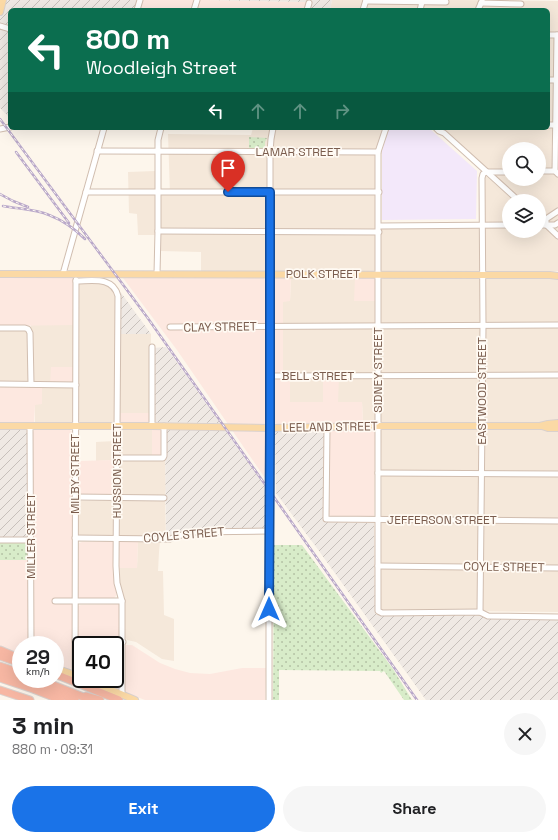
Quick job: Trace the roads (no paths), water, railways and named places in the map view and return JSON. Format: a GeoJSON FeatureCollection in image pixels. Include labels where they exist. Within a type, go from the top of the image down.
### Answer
{"type":"FeatureCollection","features":[{"type":"Feature","properties":{"kind":"highway"},"geometry":{"type":"LineString","coordinates":[[0,650],[12,655]]}},
{"type":"Feature","properties":{"kind":"highway"},"geometry":{"type":"LineString","coordinates":[[0,656],[12,660]]}},
{"type":"Feature","properties":{"kind":"highway"},"geometry":{"type":"LineString","coordinates":[[0,666],[12,670]]}},
{"type":"Feature","properties":{"kind":"highway"},"geometry":{"type":"LineString","coordinates":[[0,672],[91,700]]}},
{"type":"Feature","properties":{"kind":"highway"},"geometry":{"type":"LineString","coordinates":[[64,677],[120,697]]}},
{"type":"Feature","properties":{"kind":"highway"},"geometry":{"type":"LineString","coordinates":[[0,678],[61,700]]}},
{"type":"Feature","properties":{"kind":"highway"},"geometry":{"type":"LineString","coordinates":[[57,688],[74,696],[100,700]]}},
{"type":"Feature","properties":{"kind":"highway"},"geometry":{"type":"LineString","coordinates":[[0,690],[30,700]]}},
{"type":"Feature","properties":{"kind":"main road"},"geometry":{"type":"LineString","coordinates":[[0,12],[3,0]]}},
{"type":"Feature","properties":{"kind":"main road","name":"POLK STREET"},"geometry":{"type":"LineString","coordinates":[[0,274],[558,275]]}},
{"type":"Feature","properties":{"kind":"main road","name":"LEELAND STREET"},"geometry":{"type":"LineString","coordinates":[[0,426],[164,426],[270,428],[540,426],[558,423]]}},
{"type":"Feature","properties":{"kind":"main road","name":"LEELAND STREET"},"geometry":{"type":"LineString","coordinates":[[540,426],[558,428]]}},
{"type":"Feature","properties":{"kind":"main road"},"geometry":{"type":"LineString","coordinates":[[102,688],[120,697],[136,700]]}},
{"type":"Feature","properties":{"kind":"street"},"geometry":{"type":"LineString","coordinates":[[366,1],[446,2]]}},
{"type":"Feature","properties":{"kind":"street"},"geometry":{"type":"LineString","coordinates":[[420,8],[422,2]]}},
{"type":"Feature","properties":{"kind":"street"},"geometry":{"type":"LineString","coordinates":[[481,2],[521,4]]}},
{"type":"Feature","properties":{"kind":"street"},"geometry":{"type":"LineString","coordinates":[[308,8],[309,3]]}},
{"type":"Feature","properties":{"kind":"street"},"geometry":{"type":"LineString","coordinates":[[546,172],[556,173],[558,35]]}},
{"type":"Feature","properties":{"kind":"street"},"geometry":{"type":"LineString","coordinates":[[62,274],[103,130]]}},
{"type":"Feature","properties":{"kind":"street"},"geometry":{"type":"LineString","coordinates":[[157,274],[158,140],[161,130]]}},
{"type":"Feature","properties":{"kind":"street"},"geometry":{"type":"LineString","coordinates":[[269,700],[270,152],[273,130]]}},
{"type":"Feature","properties":{"kind":"street","name":"SIDNEY STREET"},"geometry":{"type":"LineString","coordinates":[[385,130],[378,152],[378,608],[380,612],[480,612]]}},
{"type":"Feature","properties":{"kind":"street"},"geometry":{"type":"LineString","coordinates":[[444,131],[511,194]]}},
{"type":"Feature","properties":{"kind":"street","name":"LAMAR STREET"},"geometry":{"type":"LineString","coordinates":[[97,151],[378,152]]}},
{"type":"Feature","properties":{"kind":"street"},"geometry":{"type":"LineString","coordinates":[[486,172],[502,172]]}},
{"type":"Feature","properties":{"kind":"street","name":"EASTWOOD STREET"},"geometry":{"type":"LineString","coordinates":[[480,612],[483,325],[482,178],[483,174],[486,172]]}},
{"type":"Feature","properties":{"kind":"street"},"geometry":{"type":"LineString","coordinates":[[86,192],[379,192]]}},
{"type":"Feature","properties":{"kind":"street"},"geometry":{"type":"LineString","coordinates":[[546,219],[558,211]]}},
{"type":"Feature","properties":{"kind":"street"},"geometry":{"type":"LineString","coordinates":[[546,224],[555,225],[558,223]]}},
{"type":"Feature","properties":{"kind":"street"},"geometry":{"type":"LineString","coordinates":[[546,224],[558,236]]}},
{"type":"Feature","properties":{"kind":"street"},"geometry":{"type":"LineString","coordinates":[[379,226],[502,225]]}},
{"type":"Feature","properties":{"kind":"street"},"geometry":{"type":"LineString","coordinates":[[158,231],[379,232]]}},
{"type":"Feature","properties":{"kind":"street","name":"MILBY STREET"},"geometry":{"type":"LineString","coordinates":[[75,636],[76,274]]}},
{"type":"Feature","properties":{"kind":"street","name":"HUSSION STREET"},"geometry":{"type":"LineString","coordinates":[[76,281],[108,282],[114,286],[118,296],[116,538],[117,580],[122,601],[122,636]]}},
{"type":"Feature","properties":{"kind":"street","name":"CLAY STREET"},"geometry":{"type":"LineString","coordinates":[[170,327],[558,325]]}},
{"type":"Feature","properties":{"kind":"street"},"geometry":{"type":"LineString","coordinates":[[0,328],[25,328],[30,332],[31,384]]}},
{"type":"Feature","properties":{"kind":"street"},"geometry":{"type":"LineString","coordinates":[[152,347],[152,426]]}},
{"type":"Feature","properties":{"kind":"street","name":"BELL STREET"},"geometry":{"type":"LineString","coordinates":[[270,376],[558,375]]}},
{"type":"Feature","properties":{"kind":"street"},"geometry":{"type":"LineString","coordinates":[[0,384],[76,384]]}},
{"type":"Feature","properties":{"kind":"street","name":"MILLER STREET"},"geometry":{"type":"LineString","coordinates":[[30,426],[30,636]]}},
{"type":"Feature","properties":{"kind":"street"},"geometry":{"type":"LineString","coordinates":[[117,458],[163,458],[164,426]]}},
{"type":"Feature","properties":{"kind":"street","name":"JEFFERSON STREET"},"geometry":{"type":"LineString","coordinates":[[327,427],[326,519],[558,521]]}},
{"type":"Feature","properties":{"kind":"street"},"geometry":{"type":"LineString","coordinates":[[378,473],[558,474]]}},
{"type":"Feature","properties":{"kind":"street"},"geometry":{"type":"LineString","coordinates":[[75,497],[164,498]]}},
{"type":"Feature","properties":{"kind":"street","name":"COYLE STREET"},"geometry":{"type":"LineString","coordinates":[[75,538],[163,539],[190,532],[269,531]]}},
{"type":"Feature","properties":{"kind":"street"},"geometry":{"type":"LineString","coordinates":[[0,540],[31,540]]}},
{"type":"Feature","properties":{"kind":"street","name":"COYLE STREET"},"geometry":{"type":"LineString","coordinates":[[378,566],[558,568]]}},
{"type":"Feature","properties":{"kind":"street"},"geometry":{"type":"LineString","coordinates":[[55,601],[122,601]]}},
{"type":"Feature","properties":{"kind":"street"},"geometry":{"type":"LineString","coordinates":[[480,612],[488,616],[558,617]]}},
{"type":"Feature","properties":{"kind":"railway"},"geometry":{"type":"LineString","coordinates":[[0,119],[8,130]]}},
{"type":"Feature","properties":{"kind":"railway"},"geometry":{"type":"LineString","coordinates":[[8,130],[147,317],[417,700]]}},
{"type":"Feature","properties":{"kind":"railway"},"geometry":{"type":"LineString","coordinates":[[16,152],[69,223]]}},
{"type":"Feature","properties":{"kind":"railway"},"geometry":{"type":"LineString","coordinates":[[0,194],[28,207]]}},
{"type":"Feature","properties":{"kind":"railway"},"geometry":{"type":"LineString","coordinates":[[3,206],[32,210],[59,219],[85,239]]}}]}
